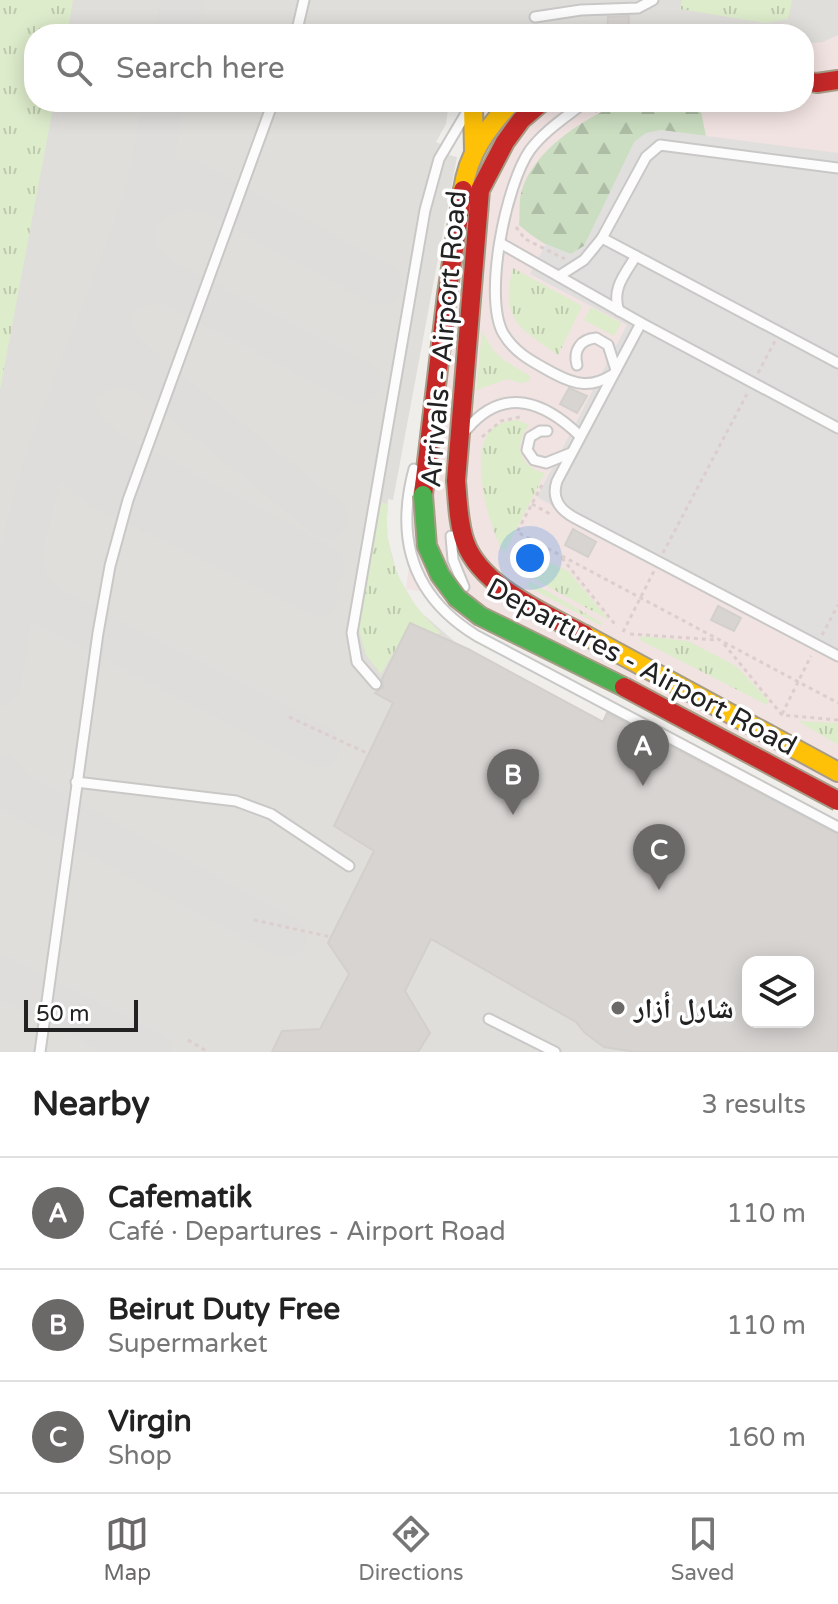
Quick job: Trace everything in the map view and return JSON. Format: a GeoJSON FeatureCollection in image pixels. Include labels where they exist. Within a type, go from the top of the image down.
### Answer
{"type":"FeatureCollection","features":[{"type":"Feature","properties":{"kind":"main road"},"geometry":{"type":"LineString","coordinates":[[814,82],[838,80]]}},
{"type":"Feature","properties":{"kind":"main road"},"geometry":{"type":"LineString","coordinates":[[814,83],[838,87]]}},
{"type":"Feature","properties":{"kind":"main road"},"geometry":{"type":"LineString","coordinates":[[474,112],[474,150]]}},
{"type":"Feature","properties":{"kind":"main road","name":"Departures - Airport Road"},"geometry":{"type":"LineString","coordinates":[[502,112],[474,150],[462,192],[431,433],[415,498],[427,546],[440,575],[457,598],[480,616],[607,678],[838,802]]}},
{"type":"Feature","properties":{"kind":"main road","name":"Arrivals - Airport Road"},"geometry":{"type":"LineString","coordinates":[[533,112],[506,140],[490,164],[480,190],[456,481],[459,520],[469,552],[488,574],[515,597],[838,772]]}},
{"type":"Feature","properties":{"kind":"lane"},"geometry":{"type":"LineString","coordinates":[[298,24],[304,0]]}},
{"type":"Feature","properties":{"kind":"lane"},"geometry":{"type":"LineString","coordinates":[[535,17],[581,10],[638,8],[653,0]]}},
{"type":"Feature","properties":{"kind":"lane"},"geometry":{"type":"LineString","coordinates":[[40,1052],[104,600],[128,500],[269,112]]}},
{"type":"Feature","properties":{"kind":"lane"},"geometry":{"type":"LineString","coordinates":[[376,684],[357,662],[352,633],[429,192],[445,146],[468,112]]}},
{"type":"Feature","properties":{"kind":"lane"},"geometry":{"type":"LineString","coordinates":[[572,112],[544,133],[520,167],[511,186],[500,243],[495,298],[499,324],[509,342],[532,362],[575,383],[591,384],[614,372]]}},
{"type":"Feature","properties":{"kind":"lane"},"geometry":{"type":"LineString","coordinates":[[559,276],[584,260],[602,238],[646,157],[660,145],[838,168]]}},
{"type":"Feature","properties":{"kind":"lane"},"geometry":{"type":"LineString","coordinates":[[602,238],[838,363]]}},
{"type":"Feature","properties":{"kind":"lane"},"geometry":{"type":"LineString","coordinates":[[500,243],[619,311],[838,428]]}},
{"type":"Feature","properties":{"kind":"lane"},"geometry":{"type":"LineString","coordinates":[[619,311],[616,298],[618,287],[636,256]]}},
{"type":"Feature","properties":{"kind":"lane"},"geometry":{"type":"LineString","coordinates":[[641,323],[554,487],[559,506],[575,518],[838,656]]}},
{"type":"Feature","properties":{"kind":"lane"},"geometry":{"type":"LineString","coordinates":[[577,365],[579,346],[596,338],[608,345],[614,372]]}},
{"type":"Feature","properties":{"kind":"lane"},"geometry":{"type":"LineString","coordinates":[[457,449],[474,420],[492,408],[514,402],[547,409],[580,436]]}},
{"type":"Feature","properties":{"kind":"lane"},"geometry":{"type":"LineString","coordinates":[[547,431],[530,437],[527,450],[534,460],[546,463],[571,453]]}},
{"type":"Feature","properties":{"kind":"lane"},"geometry":{"type":"LineString","coordinates":[[456,481],[451,535],[453,560],[471,597],[491,617],[838,802]]}},
{"type":"Feature","properties":{"kind":"lane"},"geometry":{"type":"LineString","coordinates":[[415,498],[405,530],[418,575],[436,602],[462,627],[838,827]]}},
{"type":"Feature","properties":{"kind":"lane"},"geometry":{"type":"LineString","coordinates":[[76,782],[236,801],[279,819],[349,866]]}},
{"type":"Feature","properties":{"kind":"lane"},"geometry":{"type":"LineString","coordinates":[[489,1019],[550,1051]]}},
{"type":"Feature","properties":{"kind":"path"},"geometry":{"type":"LineString","coordinates":[[587,116],[595,112]]}},
{"type":"Feature","properties":{"kind":"path"},"geometry":{"type":"LineString","coordinates":[[514,218],[517,230],[525,239],[561,258],[571,258]]}},
{"type":"Feature","properties":{"kind":"path"},"geometry":{"type":"LineString","coordinates":[[626,626],[780,332]]}},
{"type":"Feature","properties":{"kind":"path"},"geometry":{"type":"LineString","coordinates":[[480,441],[489,429],[501,421],[518,417],[535,419],[547,409]]}},
{"type":"Feature","properties":{"kind":"path"},"geometry":{"type":"LineString","coordinates":[[545,481],[517,532],[838,703]]}},
{"type":"Feature","properties":{"kind":"path"},"geometry":{"type":"LineString","coordinates":[[559,555],[623,632],[721,641],[782,715],[838,720]]}},
{"type":"Feature","properties":{"kind":"path"},"geometry":{"type":"LineString","coordinates":[[783,712],[788,701]]}},
{"type":"Feature","properties":{"kind":"path"},"geometry":{"type":"LineString","coordinates":[[289,717],[369,754]]}},
{"type":"Feature","properties":{"kind":"path"},"geometry":{"type":"LineString","coordinates":[[254,920],[331,937]]}},
{"type":"Feature","properties":{"kind":"path"},"geometry":{"type":"LineString","coordinates":[[188,1040],[208,1052]]}},
{"type":"Feature","properties":{"kind":"shaded area"},"geometry":{"type":"Polygon","coordinates":[[[0,0],[838,0],[838,35],[814,43],[814,24],[24,24],[24,112],[448,112],[446,124],[436,142],[451,148],[449,155],[457,157],[393,500],[388,499],[386,532],[397,574],[417,609],[454,641],[602,722],[612,704],[838,821],[838,1052],[0,1052],[0,0]]]}},
{"type":"Feature","properties":{"kind":"shaded area"},"geometry":{"type":"Polygon","coordinates":[[[838,0],[838,789],[469,599],[406,589],[470,112],[814,112],[814,24],[585,24],[838,0]]]}},
{"type":"Feature","properties":{"kind":"shaded area"},"geometry":{"type":"Polygon","coordinates":[[[660,130],[838,153],[838,662],[537,497],[627,325],[530,274],[546,244],[571,254],[584,246],[634,142],[646,133],[660,130]]]}},
{"type":"Feature","properties":{"kind":"green space"},"geometry":{"type":"Polygon","coordinates":[[[0,0],[73,0],[69,24],[24,24],[24,112],[52,112],[0,390],[0,0]]]}},
{"type":"Feature","properties":{"kind":"green space"},"geometry":{"type":"Polygon","coordinates":[[[682,0],[792,0],[788,19],[765,23],[680,9],[682,0]]]}},
{"type":"Feature","properties":{"kind":"green space"},"geometry":{"type":"Polygon","coordinates":[[[602,112],[701,112],[706,136],[660,130],[599,216],[584,246],[571,254],[537,239],[519,225],[520,200],[525,183],[545,153],[602,112]]]}},
{"type":"Feature","properties":{"kind":"green space"},"geometry":{"type":"Polygon","coordinates":[[[513,268],[582,306],[558,355],[523,329],[511,311],[509,300],[513,268]]]}},
{"type":"Feature","properties":{"kind":"green space"},"geometry":{"type":"Polygon","coordinates":[[[591,307],[621,323],[614,336],[584,320],[591,307]]]}},
{"type":"Feature","properties":{"kind":"green space"},"geometry":{"type":"Polygon","coordinates":[[[482,332],[494,351],[530,376],[530,381],[520,383],[508,379],[476,390],[482,332]]]}},
{"type":"Feature","properties":{"kind":"green space"},"geometry":{"type":"Polygon","coordinates":[[[518,420],[529,425],[521,440],[524,461],[545,473],[504,553],[487,508],[481,470],[482,452],[486,438],[494,427],[518,420]]]}},
{"type":"Feature","properties":{"kind":"green space"},"geometry":{"type":"Polygon","coordinates":[[[380,502],[388,504],[388,541],[398,574],[415,605],[440,632],[437,635],[410,624],[381,674],[366,655],[358,626],[380,502]]]}},
{"type":"Feature","properties":{"kind":"green space"},"geometry":{"type":"Polygon","coordinates":[[[530,552],[569,572],[609,620],[534,579],[526,554],[530,552]]]}},
{"type":"Feature","properties":{"kind":"green space"},"geometry":{"type":"Polygon","coordinates":[[[530,581],[602,623],[602,626],[527,586],[530,581]]]}},
{"type":"Feature","properties":{"kind":"green space"},"geometry":{"type":"Polygon","coordinates":[[[641,636],[688,641],[736,666],[769,701],[767,705],[640,640],[641,636]]]}},
{"type":"Feature","properties":{"kind":"green space"},"geometry":{"type":"Polygon","coordinates":[[[798,721],[838,723],[838,745],[798,721]]]}},
{"type":"Feature","properties":{"kind":"building"},"geometry":{"type":"Polygon","coordinates":[[[629,16],[629,24],[608,24],[608,17],[629,16]]]}},
{"type":"Feature","properties":{"kind":"building"},"geometry":{"type":"Polygon","coordinates":[[[569,388],[587,396],[577,413],[560,404],[569,388]]]}},
{"type":"Feature","properties":{"kind":"building"},"geometry":{"type":"Polygon","coordinates":[[[573,529],[596,542],[588,557],[565,545],[573,529]]]}},
{"type":"Feature","properties":{"kind":"building"},"geometry":{"type":"Polygon","coordinates":[[[718,606],[741,618],[734,631],[711,620],[718,606]]]}},
{"type":"Feature","properties":{"kind":"building"},"geometry":{"type":"Polygon","coordinates":[[[410,623],[468,649],[603,722],[607,713],[838,834],[838,1052],[635,1052],[604,1047],[576,1022],[431,939],[405,991],[430,1033],[418,1052],[272,1052],[282,1031],[320,1029],[349,974],[328,943],[374,851],[334,826],[393,703],[375,693],[383,687],[382,679],[410,623]]]}},
{"type":"Feature","properties":{"kind":"taxiway"},"geometry":{"type":"LineString","coordinates":[[178,24],[182,0]]}},
{"type":"Feature","properties":{"kind":"taxiway"},"geometry":{"type":"LineString","coordinates":[[0,685],[16,583],[39,483],[144,197],[161,112]]}},
{"type":"Feature","properties":{"kind":"taxiway"},"geometry":{"type":"LineString","coordinates":[[188,180],[381,284]]}},
{"type":"Feature","properties":{"kind":"taxiway"},"geometry":{"type":"LineString","coordinates":[[205,190],[186,189],[168,193],[142,210],[134,237],[139,253],[151,270],[172,285],[360,382]]}},
{"type":"Feature","properties":{"kind":"taxiway"},"geometry":{"type":"LineString","coordinates":[[172,285],[153,283],[137,286],[108,305],[110,327],[118,344],[147,373],[327,518]]}},
{"type":"Feature","properties":{"kind":"taxiway"},"geometry":{"type":"LineString","coordinates":[[147,373],[125,367],[107,368],[72,389],[75,411],[87,433],[110,452],[324,566]]}},
{"type":"Feature","properties":{"kind":"taxiway"},"geometry":{"type":"LineString","coordinates":[[60,419],[69,458],[97,485],[318,595]]}},
{"type":"Feature","properties":{"kind":"taxiway"},"geometry":{"type":"LineString","coordinates":[[21,550],[28,583],[50,608],[319,746]]}},
{"type":"Feature","properties":{"kind":"taxiway"},"geometry":{"type":"LineString","coordinates":[[0,775],[15,792],[286,937]]}},
{"type":"Feature","properties":{"kind":"taxiway"},"geometry":{"type":"LineString","coordinates":[[0,976],[151,1052]]}},
{"type":"Feature","properties":{"kind":"traffic: slow"},"geometry":{"type":"LineString","coordinates":[[473,112],[474,150]]}},
{"type":"Feature","properties":{"kind":"traffic: slow"},"geometry":{"type":"LineString","coordinates":[[463,190],[469,164],[480,142],[502,112]]}},
{"type":"Feature","properties":{"kind":"traffic: slow"},"geometry":{"type":"LineString","coordinates":[[585,635],[838,772]]}},
{"type":"Feature","properties":{"kind":"traffic: jam"},"geometry":{"type":"LineString","coordinates":[[814,83],[838,80]]}},
{"type":"Feature","properties":{"kind":"traffic: jam"},"geometry":{"type":"LineString","coordinates":[[530,112],[505,142],[480,190],[456,481],[459,512],[465,542],[485,573],[516,598],[585,635]]}},
{"type":"Feature","properties":{"kind":"traffic: jam"},"geometry":{"type":"LineString","coordinates":[[423,495],[463,190]]}},
{"type":"Feature","properties":{"kind":"traffic: jam"},"geometry":{"type":"LineString","coordinates":[[624,687],[838,801]]}},
{"type":"Feature","properties":{"kind":"traffic: fast"},"geometry":{"type":"LineString","coordinates":[[423,495],[427,546],[440,575],[457,598],[480,616],[624,687]]}},
{"type":"Feature","properties":{"kind":"place","name":"Cafematik"},"geometry":{"type":"Point","coordinates":[643,786]}},
{"type":"Feature","properties":{"kind":"place","name":"Beirut Duty Free"},"geometry":{"type":"Point","coordinates":[513,815]}},
{"type":"Feature","properties":{"kind":"place","name":"Virgin"},"geometry":{"type":"Point","coordinates":[659,890]}},
{"type":"Feature","properties":{"kind":"place","name":"شارل أزار"},"geometry":{"type":"Point","coordinates":[618,1008]}}]}
